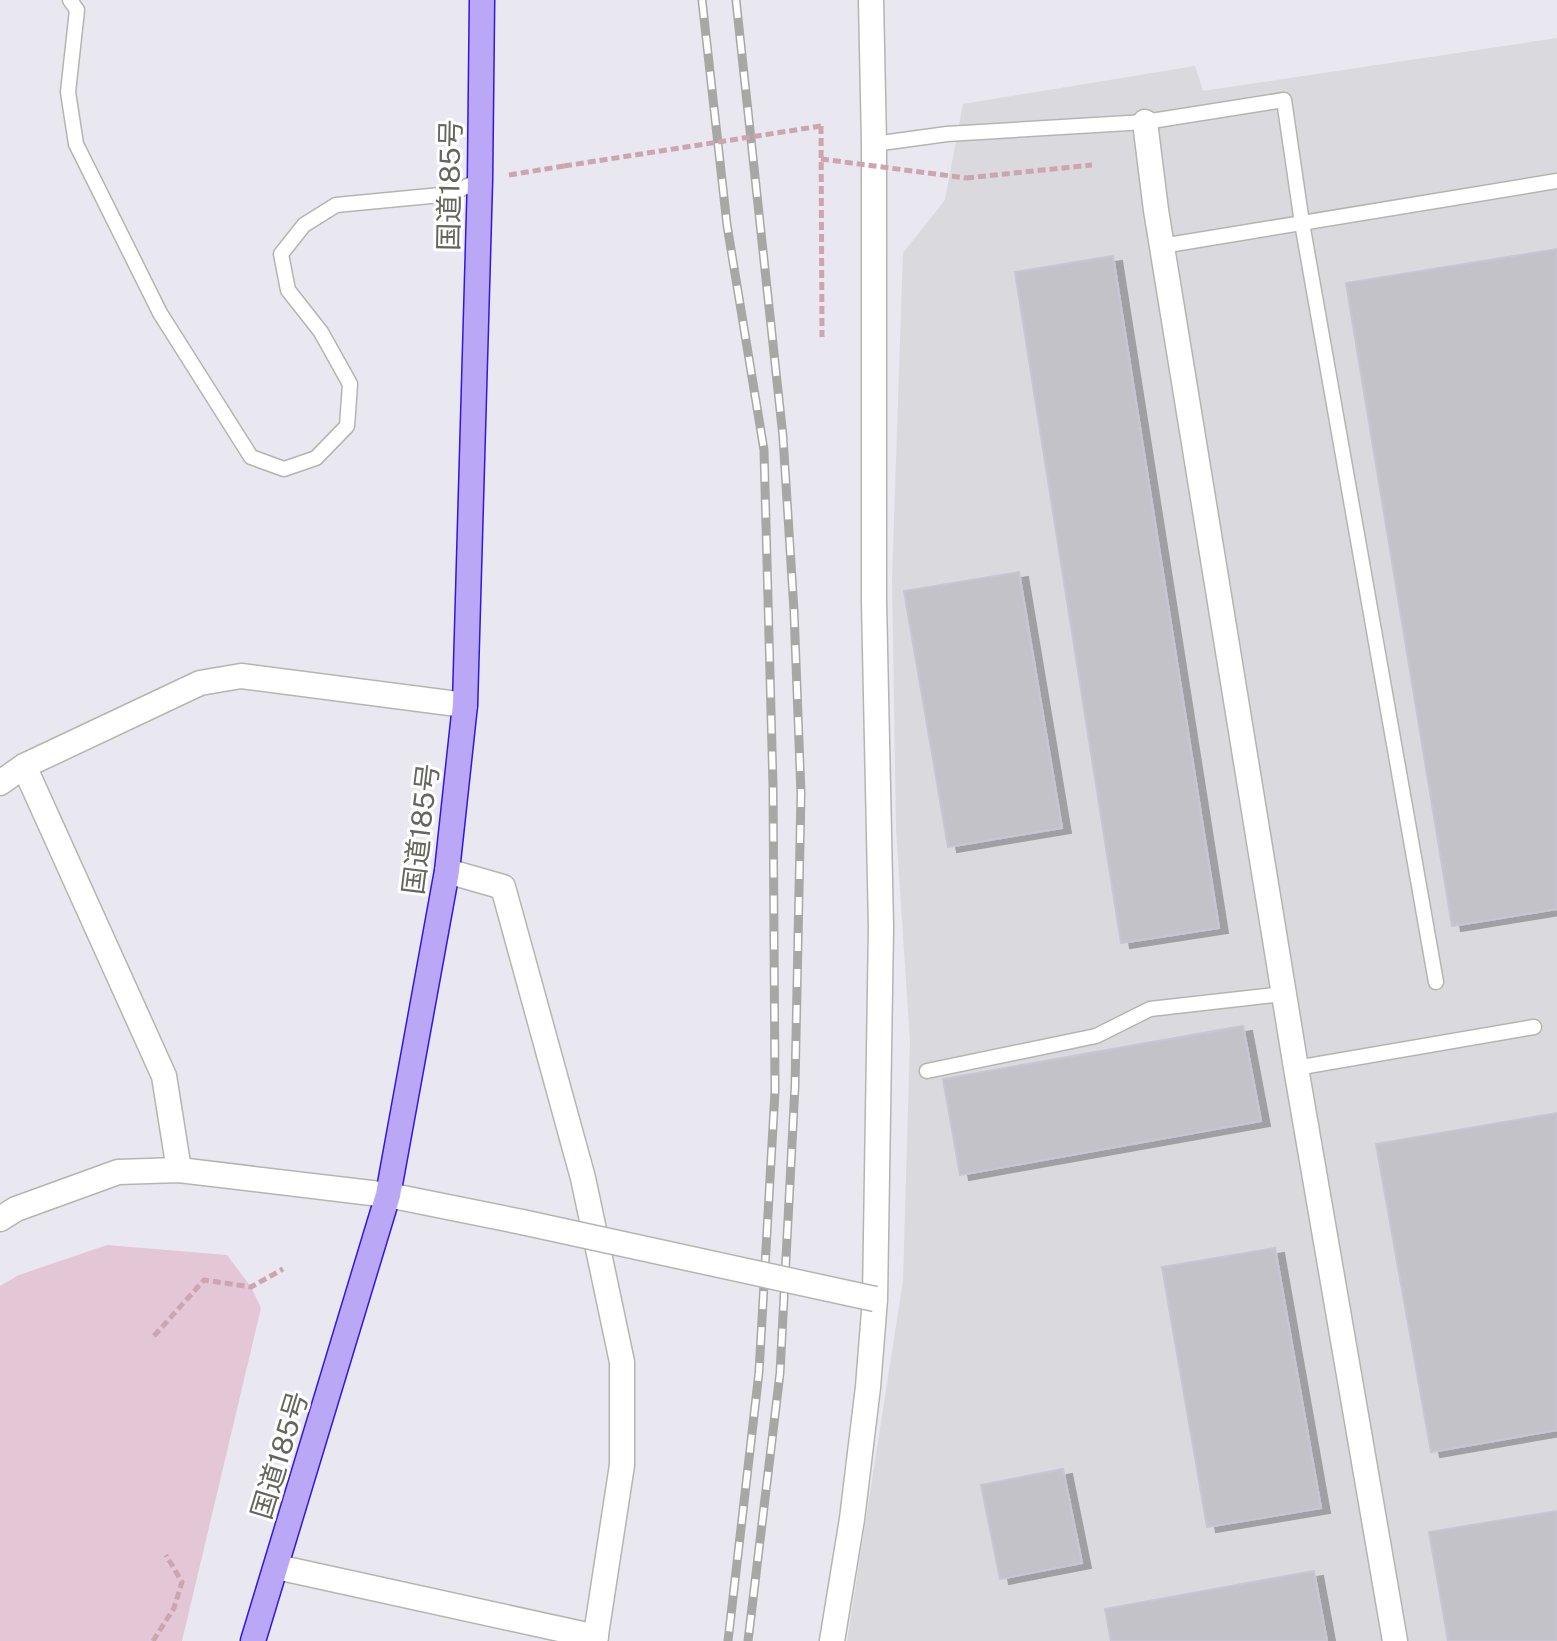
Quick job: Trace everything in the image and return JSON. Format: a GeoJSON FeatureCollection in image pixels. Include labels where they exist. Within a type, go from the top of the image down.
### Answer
{"type":"FeatureCollection","features":[{"type":"Feature","properties":{"kind":"highway","name":"国道185号"},"geometry":{"type":"LineString","coordinates":[[253,1641],[388,1195],[447,871],[465,705],[482,0]]}},
{"type":"Feature","properties":{"kind":"street"},"geometry":{"type":"LineString","coordinates":[[832,1641],[852,1519],[875,1299],[880,1017],[871,0]]}},
{"type":"Feature","properties":{"kind":"street"},"geometry":{"type":"LineString","coordinates":[[1145,122],[1162,246],[1283,994],[1395,1641]]}},
{"type":"Feature","properties":{"kind":"street"},"geometry":{"type":"LineString","coordinates":[[0,783],[24,766],[200,683],[241,676],[465,705]]}},
{"type":"Feature","properties":{"kind":"street"},"geometry":{"type":"LineString","coordinates":[[24,766],[164,1076],[179,1170]]}},
{"type":"Feature","properties":{"kind":"street"},"geometry":{"type":"LineString","coordinates":[[277,1567],[596,1639],[622,1465],[622,1362],[583,1178],[503,887],[447,871]]}},
{"type":"Feature","properties":{"kind":"street"},"geometry":{"type":"LineString","coordinates":[[0,1219],[16,1209],[118,1172],[179,1170],[388,1195],[875,1299]]}},
{"type":"Feature","properties":{"kind":"lane"},"geometry":{"type":"LineString","coordinates":[[70,0],[77,10],[68,92],[76,144],[160,313],[251,457],[284,469],[316,458],[347,426],[350,384],[321,332],[288,290],[281,254],[304,225],[336,205],[451,194],[480,180]]}},
{"type":"Feature","properties":{"kind":"lane"},"geometry":{"type":"LineString","coordinates":[[874,144],[947,134],[1145,122],[1284,100],[1302,223],[1436,982]]}},
{"type":"Feature","properties":{"kind":"lane"},"geometry":{"type":"LineString","coordinates":[[1162,246],[1557,181]]}},
{"type":"Feature","properties":{"kind":"lane"},"geometry":{"type":"LineString","coordinates":[[927,1071],[1096,1036],[1150,1009],[1283,994]]}},
{"type":"Feature","properties":{"kind":"lane"},"geometry":{"type":"LineString","coordinates":[[1296,1068],[1534,1027]]}},
{"type":"Feature","properties":{"kind":"path"},"geometry":{"type":"LineString","coordinates":[[480,180],[821,126],[822,337]]}},
{"type":"Feature","properties":{"kind":"path"},"geometry":{"type":"LineString","coordinates":[[821,159],[966,178],[1092,165]]}},
{"type":"Feature","properties":{"kind":"path"},"geometry":{"type":"LineString","coordinates":[[154,1336],[204,1280],[251,1287],[283,1269]]}},
{"type":"Feature","properties":{"kind":"path"},"geometry":{"type":"LineString","coordinates":[[153,1641],[174,1608],[182,1582],[166,1555]]}},
{"type":"Feature","properties":{"kind":"shaded area"},"geometry":{"type":"Polygon","coordinates":[[[1557,38],[1557,1641],[847,1641],[903,1281],[910,1041],[896,829],[892,580],[903,253],[945,200],[963,104],[1195,66],[1203,91],[1557,38]]]}},
{"type":"Feature","properties":{"kind":"shaded area"},"geometry":{"type":"Polygon","coordinates":[[[107,1245],[227,1255],[251,1287],[261,1308],[182,1641],[0,1641],[0,1286],[19,1275],[107,1245]]]}},
{"type":"Feature","properties":{"kind":"building"},"geometry":{"type":"Polygon","coordinates":[[[1557,249],[1557,909],[1452,926],[1346,283],[1557,249]]]}},
{"type":"Feature","properties":{"kind":"building"},"geometry":{"type":"Polygon","coordinates":[[[1113,256],[1219,928],[1121,943],[1015,272],[1113,256]]]}},
{"type":"Feature","properties":{"kind":"building"},"geometry":{"type":"Polygon","coordinates":[[[1019,572],[1062,828],[948,847],[904,591],[1019,572]]]}},
{"type":"Feature","properties":{"kind":"building"},"geometry":{"type":"Polygon","coordinates":[[[1243,1026],[1261,1121],[960,1175],[943,1079],[1243,1026]]]}},
{"type":"Feature","properties":{"kind":"building"},"geometry":{"type":"Polygon","coordinates":[[[1557,1113],[1557,1430],[1431,1452],[1376,1144],[1557,1113]]]}},
{"type":"Feature","properties":{"kind":"building"},"geometry":{"type":"Polygon","coordinates":[[[1275,1248],[1321,1508],[1207,1527],[1162,1267],[1275,1248]]]}},
{"type":"Feature","properties":{"kind":"building"},"geometry":{"type":"Polygon","coordinates":[[[1063,1469],[1082,1563],[1000,1579],[981,1485],[1063,1469]]]}},
{"type":"Feature","properties":{"kind":"building"},"geometry":{"type":"Polygon","coordinates":[[[1557,1511],[1557,1641],[1448,1641],[1429,1532],[1557,1511]]]}},
{"type":"Feature","properties":{"kind":"building"},"geometry":{"type":"Polygon","coordinates":[[[1314,1571],[1327,1641],[1111,1641],[1105,1609],[1314,1571]]]}},
{"type":"Feature","properties":{"kind":"railway"},"geometry":{"type":"LineString","coordinates":[[702,0],[727,225],[764,450],[773,786],[775,1091],[759,1372],[728,1641]]}},
{"type":"Feature","properties":{"kind":"railway"},"geometry":{"type":"LineString","coordinates":[[736,0],[783,437],[801,794],[795,1086],[780,1373],[748,1641]]}}]}
